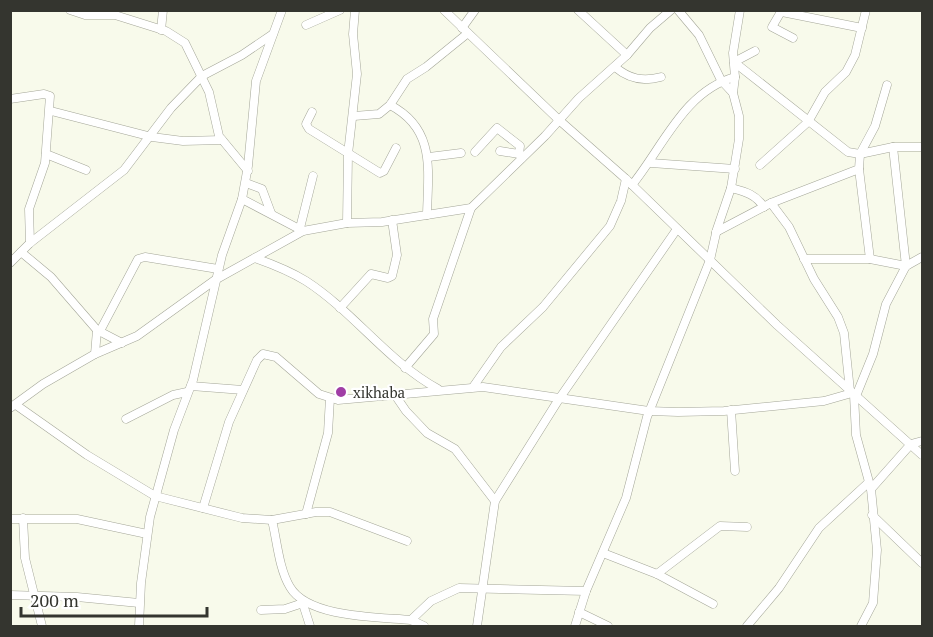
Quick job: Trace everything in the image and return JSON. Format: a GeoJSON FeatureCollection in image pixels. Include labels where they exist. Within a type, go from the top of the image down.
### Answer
{"type":"FeatureCollection","features":[{"type":"Feature","properties":{"kind":"street"},"geometry":{"type":"LineString","coordinates":[[70,10],[85,15],[115,15],[161,30],[185,43],[202,76],[222,141],[248,171]]}},
{"type":"Feature","properties":{"kind":"street"},"geometry":{"type":"LineString","coordinates":[[161,30],[163,10]]}},
{"type":"Feature","properties":{"kind":"street"},"geometry":{"type":"LineString","coordinates":[[139,627],[147,534],[155,496],[189,389],[218,269],[242,199],[248,171],[256,81],[282,10]]}},
{"type":"Feature","properties":{"kind":"street"},"geometry":{"type":"LineString","coordinates":[[306,25],[340,10]]}},
{"type":"Feature","properties":{"kind":"street"},"geometry":{"type":"LineString","coordinates":[[347,223],[348,154],[357,74],[355,10]]}},
{"type":"Feature","properties":{"kind":"street"},"geometry":{"type":"LineString","coordinates":[[444,10],[853,394],[922,455]]}},
{"type":"Feature","properties":{"kind":"street"},"geometry":{"type":"LineString","coordinates":[[354,116],[379,114],[390,105],[407,79],[426,67],[465,30],[475,10]]}},
{"type":"Feature","properties":{"kind":"street"},"geometry":{"type":"LineString","coordinates":[[578,10],[627,55]]}},
{"type":"Feature","properties":{"kind":"street"},"geometry":{"type":"LineString","coordinates":[[405,368],[434,334],[432,323],[471,208],[521,156],[627,55],[650,28],[671,10]]}},
{"type":"Feature","properties":{"kind":"street"},"geometry":{"type":"LineString","coordinates":[[678,10],[699,35],[722,80],[733,93]]}},
{"type":"Feature","properties":{"kind":"street"},"geometry":{"type":"LineString","coordinates":[[575,627],[586,591],[626,498],[650,411],[710,260],[716,232],[731,188],[735,169],[739,116],[733,93],[735,62],[733,43],[740,10]]}},
{"type":"Feature","properties":{"kind":"street"},"geometry":{"type":"LineString","coordinates":[[760,165],[808,122],[825,92],[850,64],[866,10]]}},
{"type":"Feature","properties":{"kind":"street"},"geometry":{"type":"LineString","coordinates":[[793,38],[772,27],[782,11],[862,28]]}},
{"type":"Feature","properties":{"kind":"street"},"geometry":{"type":"LineString","coordinates":[[10,263],[16,254],[114,180],[152,137],[171,108],[202,76],[242,56],[273,34]]}},
{"type":"Feature","properties":{"kind":"street"},"geometry":{"type":"LineString","coordinates":[[735,62],[755,51]]}},
{"type":"Feature","properties":{"kind":"street"},"geometry":{"type":"LineString","coordinates":[[735,62],[848,153],[860,154],[893,147],[922,147]]}},
{"type":"Feature","properties":{"kind":"street"},"geometry":{"type":"LineString","coordinates":[[615,67],[622,73],[642,80],[662,77]]}},
{"type":"Feature","properties":{"kind":"street"},"geometry":{"type":"LineString","coordinates":[[473,387],[501,347],[543,308],[591,252],[610,226],[621,201],[651,163],[684,112],[722,80],[735,77]]}},
{"type":"Feature","properties":{"kind":"street"},"geometry":{"type":"LineString","coordinates":[[870,259],[859,170],[860,154],[875,126],[887,85]]}},
{"type":"Feature","properties":{"kind":"street"},"geometry":{"type":"LineString","coordinates":[[10,99],[46,94],[50,96],[51,111],[46,154],[29,209],[30,243]]}},
{"type":"Feature","properties":{"kind":"street"},"geometry":{"type":"LineString","coordinates":[[390,105],[408,115],[429,157],[427,215]]}},
{"type":"Feature","properties":{"kind":"street"},"geometry":{"type":"LineString","coordinates":[[51,111],[152,137],[183,141],[222,141]]}},
{"type":"Feature","properties":{"kind":"street"},"geometry":{"type":"LineString","coordinates":[[312,112],[306,127],[382,173],[396,148]]}},
{"type":"Feature","properties":{"kind":"street"},"geometry":{"type":"LineString","coordinates":[[475,152],[497,128],[520,146],[521,156]]}},
{"type":"Feature","properties":{"kind":"street"},"geometry":{"type":"LineString","coordinates":[[893,147],[906,266]]}},
{"type":"Feature","properties":{"kind":"street"},"geometry":{"type":"LineString","coordinates":[[500,151],[521,156]]}},
{"type":"Feature","properties":{"kind":"street"},"geometry":{"type":"LineString","coordinates":[[429,157],[461,153]]}},
{"type":"Feature","properties":{"kind":"street"},"geometry":{"type":"LineString","coordinates":[[46,154],[86,170]]}},
{"type":"Feature","properties":{"kind":"street"},"geometry":{"type":"LineString","coordinates":[[651,163],[735,169]]}},
{"type":"Feature","properties":{"kind":"street"},"geometry":{"type":"LineString","coordinates":[[716,232],[768,205],[859,170]]}},
{"type":"Feature","properties":{"kind":"street"},"geometry":{"type":"LineString","coordinates":[[301,230],[313,176]]}},
{"type":"Feature","properties":{"kind":"street"},"geometry":{"type":"LineString","coordinates":[[246,183],[262,189],[271,213]]}},
{"type":"Feature","properties":{"kind":"street"},"geometry":{"type":"LineString","coordinates":[[621,201],[632,185]]}},
{"type":"Feature","properties":{"kind":"street"},"geometry":{"type":"LineString","coordinates":[[731,188],[749,192],[758,197],[789,227],[844,333],[853,394],[856,435],[869,486],[877,550],[874,596],[861,627]]}},
{"type":"Feature","properties":{"kind":"street"},"geometry":{"type":"LineString","coordinates":[[242,199],[301,230]]}},
{"type":"Feature","properties":{"kind":"street"},"geometry":{"type":"LineString","coordinates":[[407,541],[339,515],[316,512],[272,520],[242,518],[155,496],[13,406],[43,384],[95,354],[144,331],[215,280],[301,230],[471,208]]}},
{"type":"Feature","properties":{"kind":"street"},"geometry":{"type":"LineString","coordinates":[[340,308],[371,274],[388,278],[392,276],[397,255],[392,220]]}},
{"type":"Feature","properties":{"kind":"street"},"geometry":{"type":"LineString","coordinates":[[477,627],[495,501],[559,399],[677,229]]}},
{"type":"Feature","properties":{"kind":"street"},"geometry":{"type":"LineString","coordinates":[[16,254],[51,277],[99,330],[122,343]]}},
{"type":"Feature","properties":{"kind":"street"},"geometry":{"type":"LineString","coordinates":[[95,354],[99,330],[138,259],[145,257],[218,269]]}},
{"type":"Feature","properties":{"kind":"street"},"geometry":{"type":"LineString","coordinates":[[203,508],[229,422],[261,355],[268,354],[276,357],[319,394],[342,400],[473,387],[650,411],[731,410],[824,401],[853,394],[873,354],[886,304],[906,266],[922,257]]}},
{"type":"Feature","properties":{"kind":"street"},"geometry":{"type":"LineString","coordinates":[[255,258],[305,280],[340,308],[405,368],[438,389]]}},
{"type":"Feature","properties":{"kind":"street"},"geometry":{"type":"LineString","coordinates":[[804,259],[870,259],[906,266]]}},
{"type":"Feature","properties":{"kind":"street"},"geometry":{"type":"LineString","coordinates":[[423,381],[424,392]]}},
{"type":"Feature","properties":{"kind":"street"},"geometry":{"type":"LineString","coordinates":[[126,419],[189,389],[243,390]]}},
{"type":"Feature","properties":{"kind":"street"},"geometry":{"type":"LineString","coordinates":[[395,395],[406,411],[427,432],[455,449],[495,501]]}},
{"type":"Feature","properties":{"kind":"street"},"geometry":{"type":"LineString","coordinates":[[306,514],[328,433],[330,398]]}},
{"type":"Feature","properties":{"kind":"street"},"geometry":{"type":"LineString","coordinates":[[731,410],[735,471]]}},
{"type":"Feature","properties":{"kind":"street"},"geometry":{"type":"LineString","coordinates":[[747,627],[779,588],[819,528],[869,486],[911,444],[922,441]]}},
{"type":"Feature","properties":{"kind":"street"},"geometry":{"type":"LineString","coordinates":[[872,515],[922,563]]}},
{"type":"Feature","properties":{"kind":"street"},"geometry":{"type":"LineString","coordinates":[[23,518],[25,558],[42,627]]}},
{"type":"Feature","properties":{"kind":"street"},"geometry":{"type":"LineString","coordinates":[[10,519],[77,519],[147,534]]}},
{"type":"Feature","properties":{"kind":"street"},"geometry":{"type":"LineString","coordinates":[[272,520],[285,574],[290,588],[302,602],[310,627]]}},
{"type":"Feature","properties":{"kind":"street"},"geometry":{"type":"LineString","coordinates":[[657,574],[720,526],[747,527]]}},
{"type":"Feature","properties":{"kind":"street"},"geometry":{"type":"LineString","coordinates":[[603,553],[657,574],[713,604]]}},
{"type":"Feature","properties":{"kind":"street"},"geometry":{"type":"LineString","coordinates":[[411,620],[439,596],[459,588],[586,591]]}},
{"type":"Feature","properties":{"kind":"street"},"geometry":{"type":"LineString","coordinates":[[10,595],[140,603]]}},
{"type":"Feature","properties":{"kind":"street"},"geometry":{"type":"LineString","coordinates":[[261,610],[285,609],[302,602],[320,609],[411,620],[424,627]]}},
{"type":"Feature","properties":{"kind":"street"},"geometry":{"type":"LineString","coordinates":[[579,612],[608,627]]}},
{"type":"Feature","properties":{"kind":"place","name":"xikhaba"},"geometry":{"type":"Point","coordinates":[341,392]}}]}
